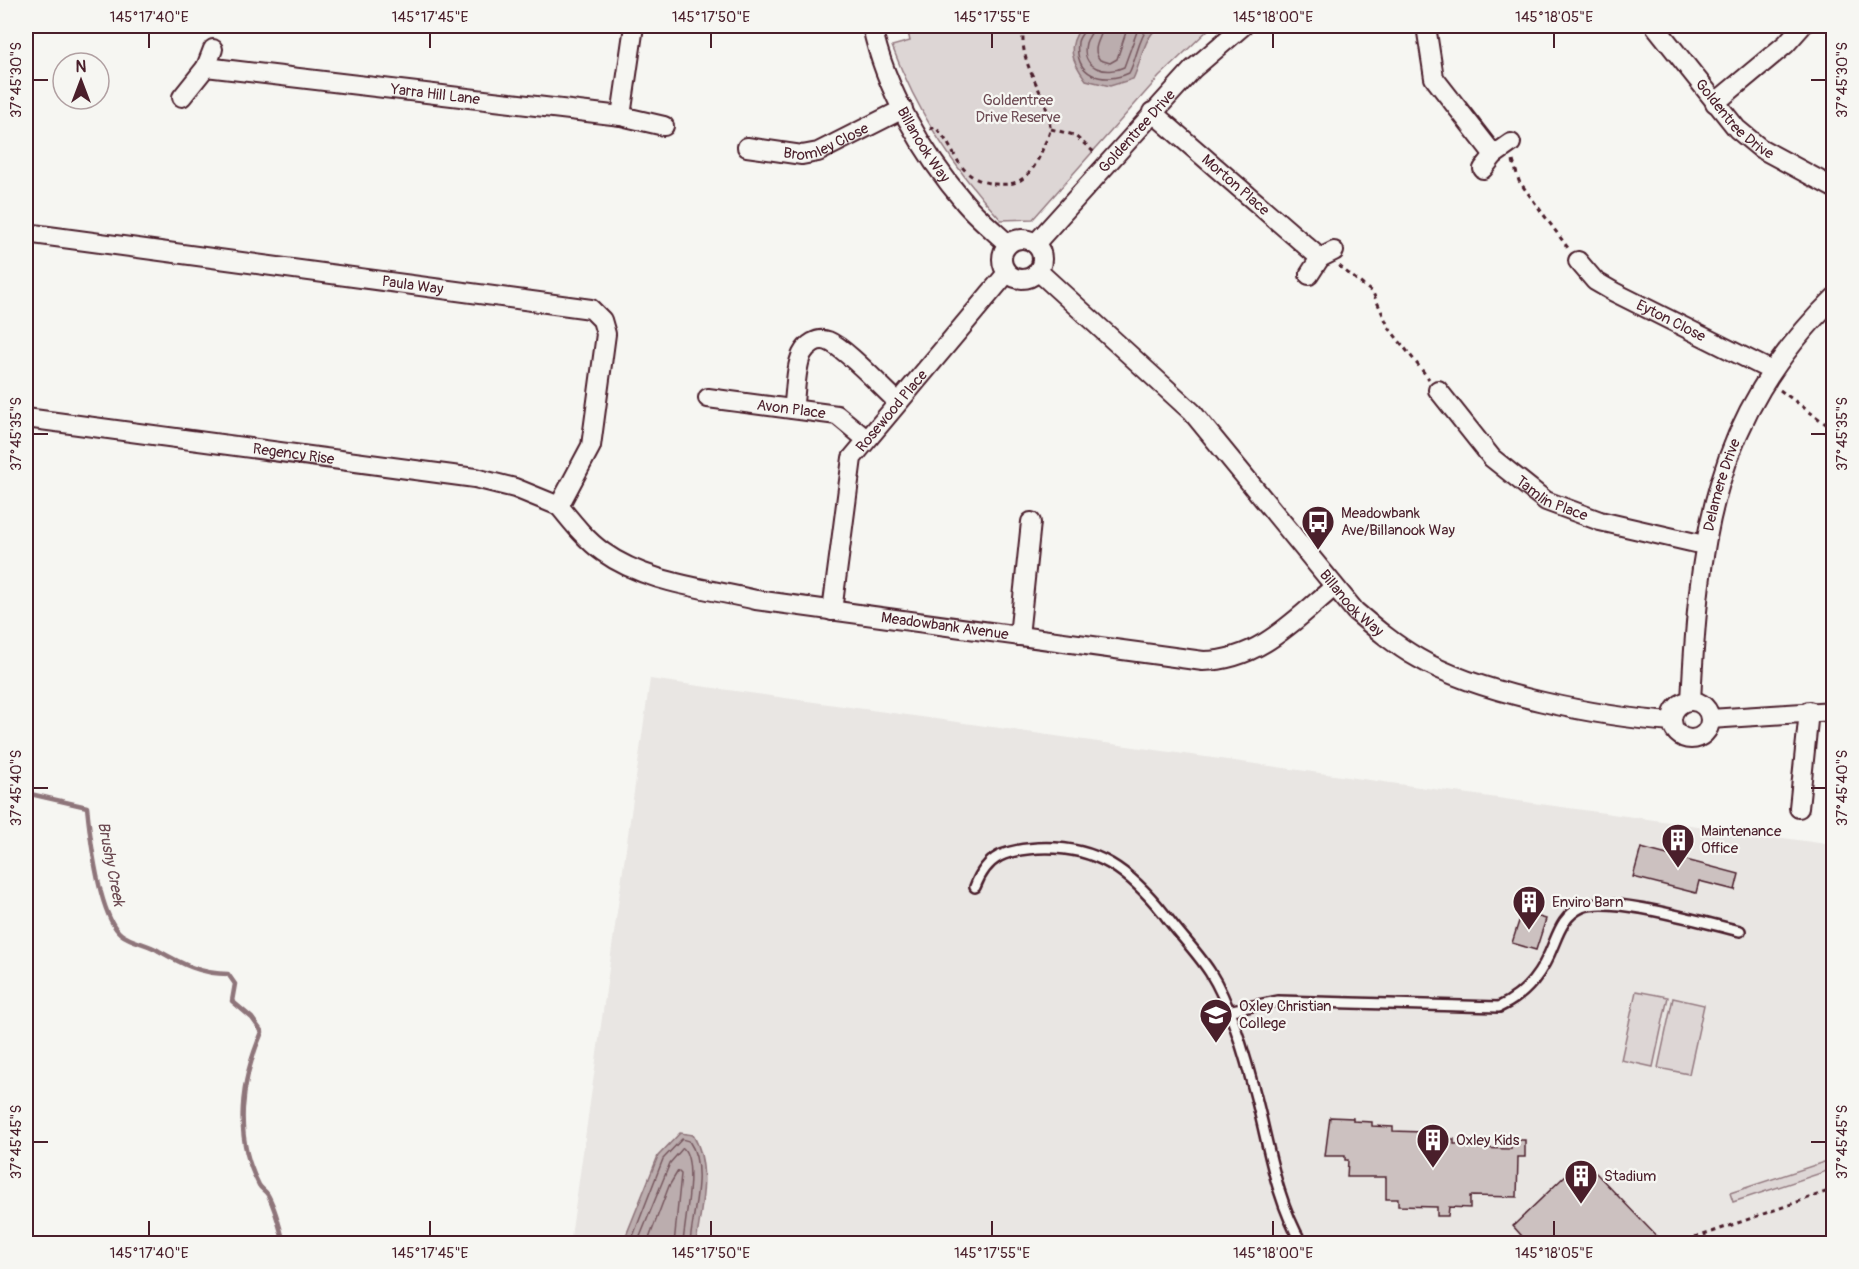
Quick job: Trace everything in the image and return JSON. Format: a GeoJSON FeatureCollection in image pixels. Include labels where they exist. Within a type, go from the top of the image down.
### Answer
{"type":"FeatureCollection","features":[{"type":"Feature","properties":{"kind":"street"},"geometry":{"type":"LineString","coordinates":[[621,116],[634,26]]}},
{"type":"Feature","properties":{"kind":"street","name":"Billanook Way"},"geometry":{"type":"LineString","coordinates":[[872,26],[903,109],[918,135],[966,204],[1008,244]]}},
{"type":"Feature","properties":{"kind":"street","name":"Goldentree Drive"},"geometry":{"type":"LineString","coordinates":[[1035,244],[1193,69],[1244,26]]}},
{"type":"Feature","properties":{"kind":"street"},"geometry":{"type":"LineString","coordinates":[[1426,26],[1434,78],[1498,154]]}},
{"type":"Feature","properties":{"kind":"street","name":"Goldentree Drive"},"geometry":{"type":"LineString","coordinates":[[1655,26],[1737,129],[1760,148],[1833,188]]}},
{"type":"Feature","properties":{"kind":"street"},"geometry":{"type":"LineString","coordinates":[[1715,103],[1786,44],[1802,26]]}},
{"type":"Feature","properties":{"kind":"street"},"geometry":{"type":"LineString","coordinates":[[182,97],[206,67],[213,49]]}},
{"type":"Feature","properties":{"kind":"street","name":"Yarra Hill Lane"},"geometry":{"type":"LineString","coordinates":[[206,67],[621,116],[664,126]]}},
{"type":"Feature","properties":{"kind":"street","name":"Bromley Close"},"geometry":{"type":"LineString","coordinates":[[747,147],[802,155],[818,152],[903,109]]}},
{"type":"Feature","properties":{"kind":"street","name":"Morton Place"},"geometry":{"type":"LineString","coordinates":[[1152,112],[1327,255]]}},
{"type":"Feature","properties":{"kind":"street","name":"Paula Way"},"geometry":{"type":"LineString","coordinates":[[26,233],[591,309],[602,320],[606,334],[591,446],[559,506]]}},
{"type":"Feature","properties":{"kind":"street"},"geometry":{"type":"LineString","coordinates":[[1024,239],[1035,244],[1042,260],[1038,272],[1022,279],[1007,273],[1002,255],[1008,244],[1024,239]]}},
{"type":"Feature","properties":{"kind":"street"},"geometry":{"type":"LineString","coordinates":[[1309,275],[1327,255]]}},
{"type":"Feature","properties":{"kind":"street","name":"Eyton Close"},"geometry":{"type":"LineString","coordinates":[[1578,261],[1595,281],[1769,376]]}},
{"type":"Feature","properties":{"kind":"street","name":"Billanook Way"},"geometry":{"type":"LineString","coordinates":[[1038,272],[1192,412],[1355,612],[1387,638],[1419,659],[1459,677],[1506,692],[1639,720],[1672,722]]}},
{"type":"Feature","properties":{"kind":"street","name":"Rosewood Place"},"geometry":{"type":"LineString","coordinates":[[832,611],[847,479],[852,458],[1007,273]]}},
{"type":"Feature","properties":{"kind":"street","name":"Delamere Drive"},"geometry":{"type":"LineString","coordinates":[[1692,701],[1696,612],[1704,545],[1713,505],[1736,439],[1769,376],[1833,298]]}},
{"type":"Feature","properties":{"kind":"street"},"geometry":{"type":"LineString","coordinates":[[793,409],[801,357],[807,346],[816,341],[828,341],[841,350],[898,402]]}},
{"type":"Feature","properties":{"kind":"street","name":"Tamlin Place"},"geometry":{"type":"LineString","coordinates":[[1438,390],[1492,458],[1546,501],[1600,521],[1704,545]]}},
{"type":"Feature","properties":{"kind":"street","name":"Avon Place"},"geometry":{"type":"LineString","coordinates":[[708,398],[837,415],[866,439]]}},
{"type":"Feature","properties":{"kind":"street","name":"Regency Rise"},"geometry":{"type":"LineString","coordinates":[[26,418],[475,478],[515,488],[559,506]]}},
{"type":"Feature","properties":{"kind":"street","name":"Meadowbank Avenue"},"geometry":{"type":"LineString","coordinates":[[559,506],[575,526],[602,552],[635,570],[756,600],[1203,662],[1224,661],[1266,643],[1334,586]]}},
{"type":"Feature","properties":{"kind":"street"},"geometry":{"type":"LineString","coordinates":[[1019,636],[1031,522]]}},
{"type":"Feature","properties":{"kind":"street"},"geometry":{"type":"LineString","coordinates":[[1692,701],[1703,706],[1710,718],[1705,734],[1690,739],[1677,732],[1672,722],[1678,707],[1692,701]]}},
{"type":"Feature","properties":{"kind":"street"},"geometry":{"type":"LineString","coordinates":[[1799,808],[1809,711]]}},
{"type":"Feature","properties":{"kind":"street"},"geometry":{"type":"LineString","coordinates":[[1710,718],[1833,711]]}},
{"type":"Feature","properties":{"kind":"lane"},"geometry":{"type":"LineString","coordinates":[[975,887],[981,870],[996,856],[1020,849],[1048,847],[1106,859],[1148,893],[1210,973],[1227,1011],[1253,1084],[1281,1198],[1302,1244]]}},
{"type":"Feature","properties":{"kind":"lane"},"geometry":{"type":"LineString","coordinates":[[1227,1011],[1278,1001],[1499,1007],[1522,994],[1535,979],[1547,960],[1560,928],[1570,914],[1596,903],[1740,931]]}},
{"type":"Feature","properties":{"kind":"path"},"geometry":{"type":"LineString","coordinates":[[918,135],[934,127],[942,134],[957,163],[972,177],[1004,185],[1019,182],[1029,173],[1051,129],[1045,103],[1025,63],[1022,39],[1024,26]]}},
{"type":"Feature","properties":{"kind":"path"},"geometry":{"type":"LineString","coordinates":[[1051,129],[1074,135],[1106,165]]}},
{"type":"Feature","properties":{"kind":"path"},"geometry":{"type":"LineString","coordinates":[[1498,154],[1515,163],[1519,181],[1578,261]]}},
{"type":"Feature","properties":{"kind":"path"},"geometry":{"type":"LineString","coordinates":[[1327,255],[1373,293],[1389,328],[1438,390]]}},
{"type":"Feature","properties":{"kind":"path"},"geometry":{"type":"LineString","coordinates":[[1769,376],[1833,430]]}},
{"type":"Feature","properties":{"kind":"path"},"geometry":{"type":"LineString","coordinates":[[1695,1238],[1833,1189]]}},
{"type":"Feature","properties":{"kind":"shaded area","name":"Oxley Christian College"},"geometry":{"type":"Polygon","coordinates":[[[650,679],[1833,845],[1833,1243],[570,1244],[650,679]]]}},
{"type":"Feature","properties":{"kind":"green space","name":"Goldentree Drive Reserve"},"geometry":{"type":"Polygon","coordinates":[[[934,26],[1212,26],[1159,77],[1033,219],[1001,220],[967,180],[938,138],[913,94],[892,46],[910,41],[908,32],[934,26]]]}},
{"type":"Feature","properties":{"kind":"green space"},"geometry":{"type":"Polygon","coordinates":[[[1636,991],[1668,997],[1653,1067],[1621,1060],[1636,991]]]}},
{"type":"Feature","properties":{"kind":"green space"},"geometry":{"type":"Polygon","coordinates":[[[1673,998],[1704,1005],[1689,1074],[1658,1068],[1673,998]]]}},
{"type":"Feature","properties":{"kind":"green space"},"geometry":{"type":"Polygon","coordinates":[[[1833,1159],[1833,1169],[1733,1202],[1730,1193],[1833,1159]]]}},
{"type":"Feature","properties":{"kind":"water"},"geometry":{"type":"Polygon","coordinates":[[[1082,26],[1164,26],[1152,33],[1144,47],[1133,79],[1110,86],[1086,80],[1074,60],[1072,47],[1082,26]]]}},
{"type":"Feature","properties":{"kind":"water"},"geometry":{"type":"Polygon","coordinates":[[[680,1133],[693,1135],[702,1160],[704,1188],[696,1243],[623,1243],[658,1156],[680,1133]]]}},
{"type":"Feature","properties":{"kind":"building","name":"Maintenance Office"},"geometry":{"type":"Polygon","coordinates":[[[1641,848],[1739,874],[1735,890],[1699,881],[1696,893],[1633,877],[1641,848]]]}},
{"type":"Feature","properties":{"kind":"building","name":"Enviro Barn"},"geometry":{"type":"Polygon","coordinates":[[[1522,912],[1546,919],[1536,950],[1512,943],[1522,912]]]}},
{"type":"Feature","properties":{"kind":"building","name":"Oxley Kids"},"geometry":{"type":"Polygon","coordinates":[[[1330,1117],[1372,1122],[1372,1126],[1393,1127],[1393,1131],[1423,1132],[1423,1139],[1454,1139],[1454,1144],[1473,1144],[1473,1148],[1511,1149],[1511,1140],[1525,1140],[1525,1157],[1518,1157],[1517,1197],[1470,1196],[1470,1208],[1449,1207],[1448,1216],[1437,1216],[1437,1207],[1398,1206],[1398,1199],[1386,1199],[1386,1177],[1347,1177],[1348,1160],[1345,1160],[1345,1156],[1325,1156],[1330,1117]]]}},
{"type":"Feature","properties":{"kind":"building","name":"Stadium"},"geometry":{"type":"Polygon","coordinates":[[[1570,1171],[1583,1185],[1596,1173],[1664,1244],[1529,1244],[1513,1226],[1570,1171]]]}},
{"type":"Feature","properties":{"kind":"waterway","name":"Brushy Creek"},"geometry":{"type":"LineString","coordinates":[[26,793],[87,807],[101,894],[113,925],[121,934],[192,967],[218,974],[228,974],[235,984],[232,1001],[252,1018],[262,1032],[249,1069],[245,1089],[243,1128],[246,1147],[259,1185],[273,1205],[284,1244]]}},
{"type":"Feature","properties":{"kind":"place","name":"Meadowbank Ave/Billanook Way"},"geometry":{"type":"Point","coordinates":[1318,551]}},
{"type":"Feature","properties":{"kind":"place","name":"Maintenance Office"},"geometry":{"type":"Point","coordinates":[1678,869]}},
{"type":"Feature","properties":{"kind":"place","name":"Enviro Barn"},"geometry":{"type":"Point","coordinates":[1529,931]}},
{"type":"Feature","properties":{"kind":"place","name":"Oxley Christian College"},"geometry":{"type":"Point","coordinates":[1216,1044]}},
{"type":"Feature","properties":{"kind":"place","name":"Oxley Kids"},"geometry":{"type":"Point","coordinates":[1433,1169]}},
{"type":"Feature","properties":{"kind":"place","name":"Stadium"},"geometry":{"type":"Point","coordinates":[1581,1205]}}]}
